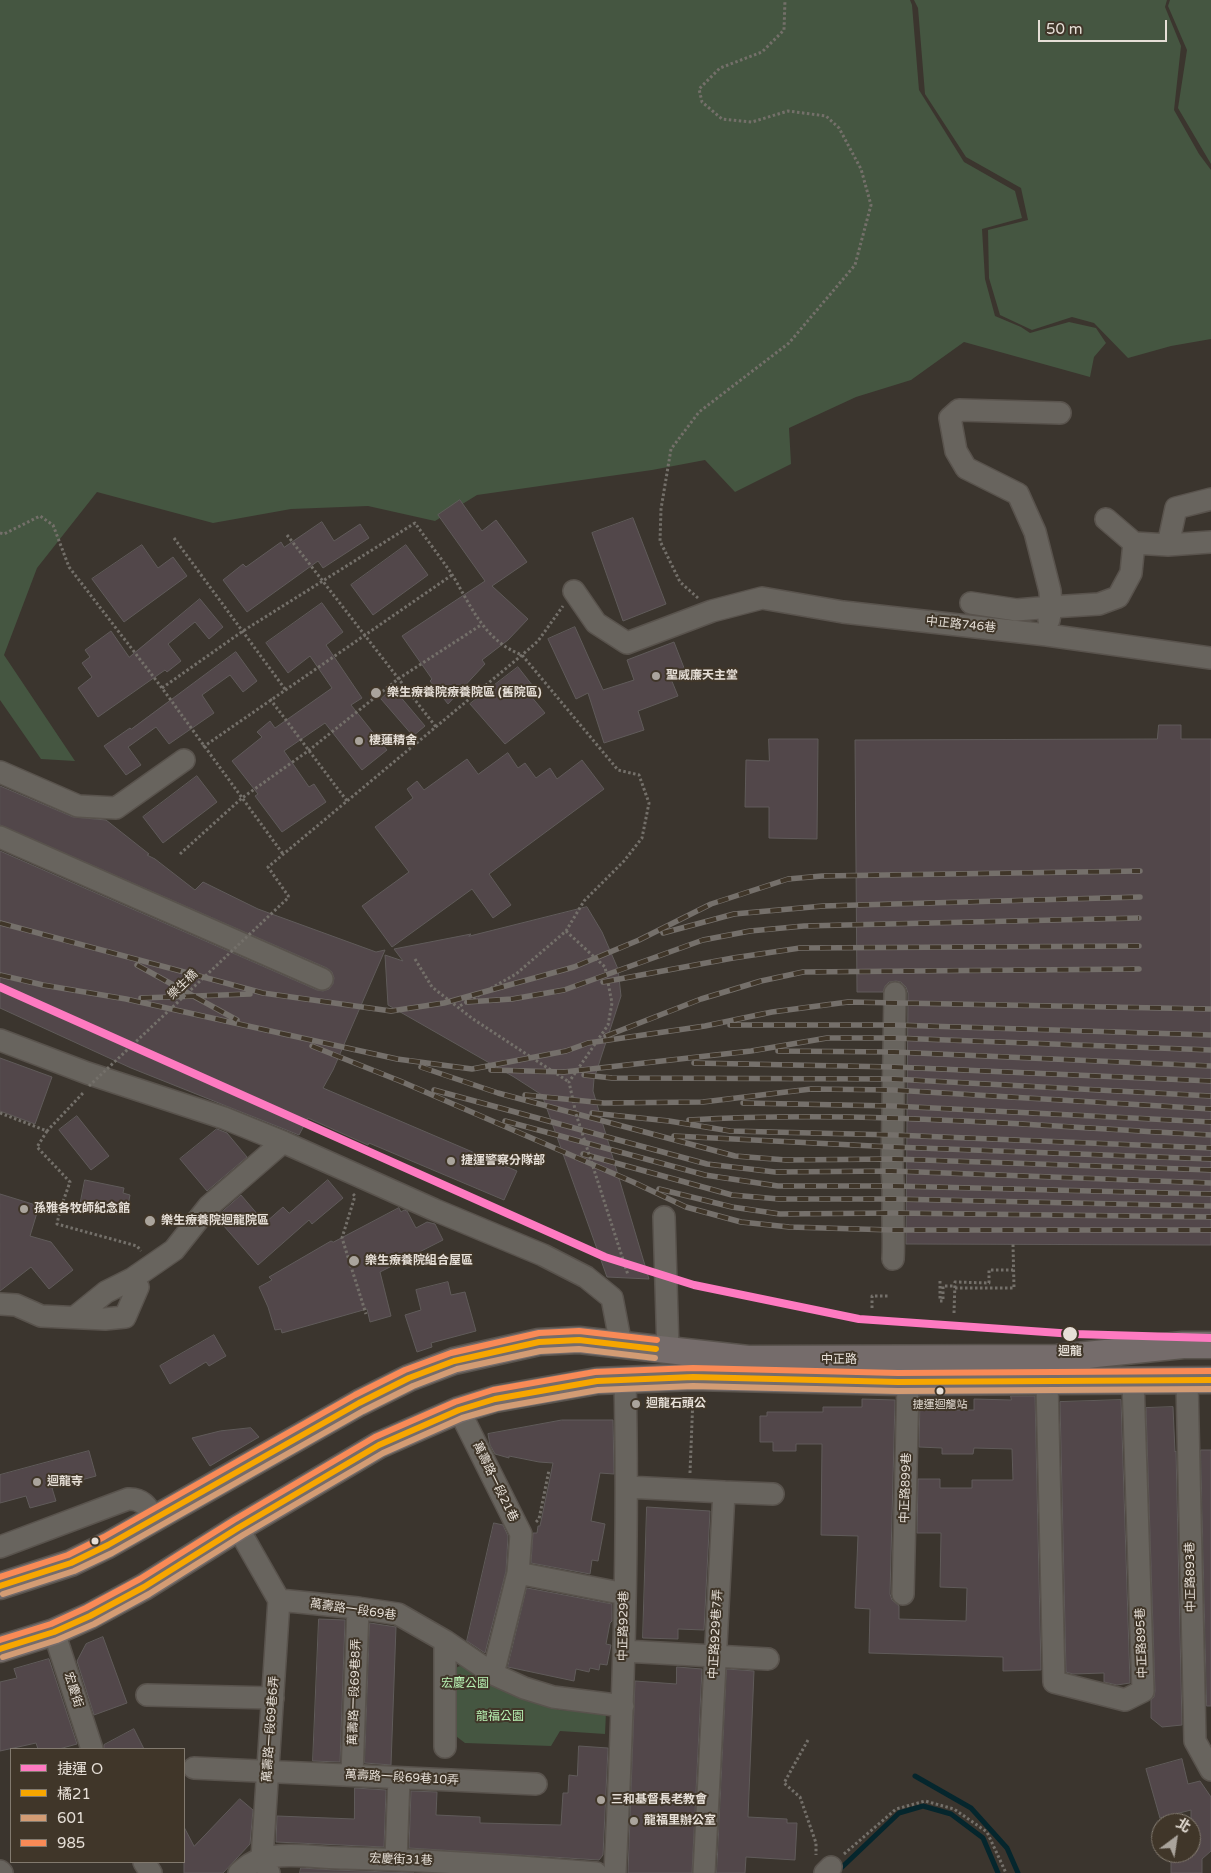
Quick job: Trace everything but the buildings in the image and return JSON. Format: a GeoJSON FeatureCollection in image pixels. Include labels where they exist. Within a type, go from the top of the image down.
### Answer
{"type":"FeatureCollection","features":[{"type":"Feature","properties":{"kind":"main road","name":"中正路"},"geometry":{"type":"LineString","coordinates":[[0,1586],[71,1563],[108,1545],[359,1403],[409,1378],[454,1361],[539,1342],[579,1340],[748,1359],[1058,1358],[1183,1345],[1211,1345]]}},
{"type":"Feature","properties":{"kind":"main road"},"geometry":{"type":"LineString","coordinates":[[621,1345],[625,1379]]}},
{"type":"Feature","properties":{"kind":"main road","name":"中正路"},"geometry":{"type":"LineString","coordinates":[[0,1648],[54,1632],[90,1616],[144,1587],[238,1528],[379,1445],[459,1410],[495,1399],[597,1381],[693,1377],[908,1382],[1199,1380]]}},
{"type":"Feature","properties":{"kind":"lane"},"geometry":{"type":"LineString","coordinates":[[1047,635],[1051,607],[1050,591],[1035,532],[1018,494],[966,468],[956,451],[950,418],[959,410],[1060,413]]}},
{"type":"Feature","properties":{"kind":"lane"},"geometry":{"type":"LineString","coordinates":[[1168,545],[1176,508],[1211,499]]}},
{"type":"Feature","properties":{"kind":"lane"},"geometry":{"type":"LineString","coordinates":[[1106,520],[1134,543],[1168,545],[1211,542]]}},
{"type":"Feature","properties":{"kind":"lane"},"geometry":{"type":"LineString","coordinates":[[971,603],[1017,610],[1099,604],[1118,597],[1131,573],[1134,543]]}},
{"type":"Feature","properties":{"kind":"lane","name":"中正路746巷"},"geometry":{"type":"LineString","coordinates":[[574,591],[596,623],[627,643],[712,611],[762,598],[843,612],[1047,635],[1211,658]]}},
{"type":"Feature","properties":{"kind":"lane"},"geometry":{"type":"LineString","coordinates":[[0,772],[78,806],[116,808],[184,760]]}},
{"type":"Feature","properties":{"kind":"lane"},"geometry":{"type":"LineString","coordinates":[[0,837],[322,979]]}},
{"type":"Feature","properties":{"kind":"lane"},"geometry":{"type":"LineString","coordinates":[[893,1259],[895,1239],[893,1230],[894,1186],[892,1170],[895,993]]}},
{"type":"Feature","properties":{"kind":"lane"},"geometry":{"type":"LineString","coordinates":[[0,1040],[87,1073],[224,1118],[542,1255],[586,1276],[612,1298],[621,1345]]}},
{"type":"Feature","properties":{"kind":"lane"},"geometry":{"type":"LineString","coordinates":[[75,1317],[106,1292],[132,1279],[174,1250],[209,1206],[283,1142]]}},
{"type":"Feature","properties":{"kind":"lane"},"geometry":{"type":"LineString","coordinates":[[664,1217],[668,1351]]}},
{"type":"Feature","properties":{"kind":"lane"},"geometry":{"type":"LineString","coordinates":[[0,1304],[16,1305],[42,1316],[105,1319],[125,1317],[138,1286],[132,1279]]}},
{"type":"Feature","properties":{"kind":"lane","name":"中正路929巷"},"geometry":{"type":"LineString","coordinates":[[615,1873],[623,1706],[627,1487],[625,1379]]}},
{"type":"Feature","properties":{"kind":"lane","name":"中正路893巷"},"geometry":{"type":"LineString","coordinates":[[1199,1380],[1195,1741],[1211,1770]]}},
{"type":"Feature","properties":{"kind":"lane","name":"中正路895巷"},"geometry":{"type":"LineString","coordinates":[[1047,1382],[1054,1682],[1125,1700],[1143,1691],[1133,1381]]}},
{"type":"Feature","properties":{"kind":"lane","name":"中正路899巷"},"geometry":{"type":"LineString","coordinates":[[903,1594],[908,1382]]}},
{"type":"Feature","properties":{"kind":"lane","name":"萬壽路一段21巷"},"geometry":{"type":"LineString","coordinates":[[459,1410],[520,1534],[518,1573],[493,1674]]}},
{"type":"Feature","properties":{"kind":"lane"},"geometry":{"type":"LineString","coordinates":[[627,1487],[773,1494]]}},
{"type":"Feature","properties":{"kind":"lane","name":"中正路929巷7弄"},"geometry":{"type":"LineString","coordinates":[[704,1873],[724,1492]]}},
{"type":"Feature","properties":{"kind":"lane"},"geometry":{"type":"LineString","coordinates":[[0,1547],[128,1499],[138,1499],[155,1519]]}},
{"type":"Feature","properties":{"kind":"lane"},"geometry":{"type":"LineString","coordinates":[[238,1528],[280,1600]]}},
{"type":"Feature","properties":{"kind":"lane"},"geometry":{"type":"LineString","coordinates":[[518,1573],[625,1594]]}},
{"type":"Feature","properties":{"kind":"lane","name":"萬壽路一段69巷"},"geometry":{"type":"LineString","coordinates":[[280,1600],[398,1614],[445,1641],[493,1674],[524,1688],[553,1697],[623,1706]]}},
{"type":"Feature","properties":{"kind":"lane","name":"萬壽路一段69巷6弄"},"geometry":{"type":"LineString","coordinates":[[266,1866],[268,1771],[280,1600]]}},
{"type":"Feature","properties":{"kind":"lane","name":"萬壽路一段69巷8弄"},"geometry":{"type":"LineString","coordinates":[[352,1775],[358,1608]]}},
{"type":"Feature","properties":{"kind":"lane","name":"宏慶街"},"geometry":{"type":"LineString","coordinates":[[54,1632],[92,1748]]}},
{"type":"Feature","properties":{"kind":"lane"},"geometry":{"type":"LineString","coordinates":[[445,1641],[445,1747]]}},
{"type":"Feature","properties":{"kind":"lane"},"geometry":{"type":"LineString","coordinates":[[624,1651],[768,1659]]}},
{"type":"Feature","properties":{"kind":"lane"},"geometry":{"type":"LineString","coordinates":[[147,1695],[273,1698]]}},
{"type":"Feature","properties":{"kind":"lane","name":"萬壽路一段69巷10弄"},"geometry":{"type":"LineString","coordinates":[[194,1768],[536,1784]]}},
{"type":"Feature","properties":{"kind":"lane"},"geometry":{"type":"LineString","coordinates":[[396,1860],[399,1778]]}},
{"type":"Feature","properties":{"kind":"lane","name":"宏慶街31巷"},"geometry":{"type":"LineString","coordinates":[[239,1873],[250,1864],[266,1866],[283,1856],[512,1866],[596,1873]]}},
{"type":"Feature","properties":{"kind":"path"},"geometry":{"type":"LineString","coordinates":[[712,611],[680,582],[660,542],[661,508],[671,449],[699,412],[789,343],[855,265],[871,205],[862,169],[839,128],[826,116],[788,111],[752,122],[722,119],[702,102],[699,89],[720,68],[762,52],[784,30],[785,0]]}},
{"type":"Feature","properties":{"kind":"path"},"geometry":{"type":"LineString","coordinates":[[0,533],[4,534],[40,516],[53,525],[69,567],[162,688],[283,854],[522,656],[538,641],[574,591]]}},
{"type":"Feature","properties":{"kind":"path"},"geometry":{"type":"LineString","coordinates":[[162,688],[243,631],[415,523],[452,575],[481,625],[508,650],[522,656],[618,770],[639,774],[649,803],[642,838],[624,862],[584,901],[566,931],[516,974],[458,1007]]}},
{"type":"Feature","properties":{"kind":"path"},"geometry":{"type":"LineString","coordinates":[[287,535],[436,728]]}},
{"type":"Feature","properties":{"kind":"path"},"geometry":{"type":"LineString","coordinates":[[174,538],[285,689]]}},
{"type":"Feature","properties":{"kind":"path"},"geometry":{"type":"LineString","coordinates":[[184,760],[452,575]]}},
{"type":"Feature","properties":{"kind":"path"},"geometry":{"type":"LineString","coordinates":[[180,854],[242,798],[308,751],[398,679],[481,625]]}},
{"type":"Feature","properties":{"kind":"path"},"geometry":{"type":"LineString","coordinates":[[270,700],[347,801]]}},
{"type":"Feature","properties":{"kind":"path","name":"樂生橋"},"geometry":{"type":"LineString","coordinates":[[47,1131],[90,1086],[289,897],[268,866],[283,854]]}},
{"type":"Feature","properties":{"kind":"path"},"geometry":{"type":"LineString","coordinates":[[566,931],[605,966],[612,1003],[608,1025],[569,1082]]}},
{"type":"Feature","properties":{"kind":"path"},"geometry":{"type":"LineString","coordinates":[[415,959],[432,987],[473,1020],[569,1082],[576,1114],[628,1275]]}},
{"type":"Feature","properties":{"kind":"path"},"geometry":{"type":"LineString","coordinates":[[0,1113],[47,1131],[37,1147],[70,1182],[57,1224],[137,1246],[151,1266]]}},
{"type":"Feature","properties":{"kind":"path"},"geometry":{"type":"LineString","coordinates":[[348,1190],[355,1196],[342,1238],[366,1314]]}},
{"type":"Feature","properties":{"kind":"path"},"geometry":{"type":"LineString","coordinates":[[955,1285],[1014,1288],[1013,1244]]}},
{"type":"Feature","properties":{"kind":"path"},"geometry":{"type":"LineString","coordinates":[[940,1281],[940,1300],[943,1300],[943,1286],[989,1283],[988,1270],[1014,1270]]}},
{"type":"Feature","properties":{"kind":"path"},"geometry":{"type":"LineString","coordinates":[[954,1313],[955,1285]]}},
{"type":"Feature","properties":{"kind":"path"},"geometry":{"type":"LineString","coordinates":[[872,1308],[872,1296],[889,1296]]}},
{"type":"Feature","properties":{"kind":"path"},"geometry":{"type":"LineString","coordinates":[[689,1490],[693,1394]]}},
{"type":"Feature","properties":{"kind":"path"},"geometry":{"type":"LineString","coordinates":[[520,1534],[539,1519],[549,1470]]}},
{"type":"Feature","properties":{"kind":"path"},"geometry":{"type":"LineString","coordinates":[[808,1740],[784,1783],[800,1797],[824,1868],[896,1809],[924,1802],[954,1809],[987,1832],[1006,1873]]}},
{"type":"Feature","properties":{"kind":"green space"},"geometry":{"type":"Polygon","coordinates":[[[0,0],[910,0],[919,90],[964,162],[1015,191],[1022,218],[982,229],[985,279],[995,316],[1030,333],[1069,322],[1096,328],[1106,343],[1094,357],[1090,377],[964,342],[911,380],[856,397],[789,428],[791,464],[735,492],[705,460],[652,470],[477,495],[435,521],[368,506],[291,509],[213,523],[97,492],[37,568],[4,655],[75,761],[41,759],[0,700],[0,0]]]}},
{"type":"Feature","properties":{"kind":"green space"},"geometry":{"type":"Polygon","coordinates":[[[914,0],[1167,0],[1165,7],[1181,46],[1174,110],[1199,154],[1211,170],[1211,339],[1171,346],[1128,358],[1094,323],[1072,317],[1032,330],[1000,315],[989,278],[988,230],[1028,220],[1021,188],[966,157],[925,94],[918,8],[914,0]]]}},
{"type":"Feature","properties":{"kind":"green space"},"geometry":{"type":"Polygon","coordinates":[[[1170,0],[1211,0],[1211,164],[1178,108],[1187,50],[1168,6],[1170,0]]]}},
{"type":"Feature","properties":{"kind":"green space","name":"龍福公園"},"geometry":{"type":"Polygon","coordinates":[[[460,1666],[466,1667],[507,1691],[559,1710],[606,1712],[605,1734],[560,1731],[551,1746],[465,1743],[448,1730],[453,1669],[460,1666]]]}},
{"type":"Feature","properties":{"kind":"waterway"},"geometry":{"type":"LineString","coordinates":[[915,1776],[971,1808],[1007,1848],[1018,1873]]}},
{"type":"Feature","properties":{"kind":"waterway"},"geometry":{"type":"LineString","coordinates":[[838,1871],[899,1813],[923,1806],[951,1814],[983,1838],[998,1873]]}},
{"type":"Feature","properties":{"kind":"railway"},"geometry":{"type":"LineString","coordinates":[[0,923],[263,993],[391,1011],[444,1003],[574,967],[639,940],[711,904],[788,879],[822,876],[1140,871]]}},
{"type":"Feature","properties":{"kind":"railway"},"geometry":{"type":"LineString","coordinates":[[663,933],[734,914],[823,906],[1140,897]]}},
{"type":"Feature","properties":{"kind":"railway"},"geometry":{"type":"LineString","coordinates":[[467,1002],[512,999],[564,990],[703,940],[750,931],[804,926],[1139,918]]}},
{"type":"Feature","properties":{"kind":"railway"},"geometry":{"type":"LineString","coordinates":[[603,982],[733,958],[800,948],[1139,946]]}},
{"type":"Feature","properties":{"kind":"railway"},"geometry":{"type":"LineString","coordinates":[[137,965],[237,1020]]}},
{"type":"Feature","properties":{"kind":"railway"},"geometry":{"type":"LineString","coordinates":[[606,1036],[701,999],[761,981],[803,972],[1139,969]]}},
{"type":"Feature","properties":{"kind":"railway"},"geometry":{"type":"LineString","coordinates":[[0,975],[43,985],[126,999],[397,1059],[472,1069],[566,1051],[588,1043],[705,1026],[772,1012],[848,1002],[1211,1009]]}},
{"type":"Feature","properties":{"kind":"railway"},"geometry":{"type":"LineString","coordinates":[[141,998],[250,994]]}},
{"type":"Feature","properties":{"kind":"railway"},"geometry":{"type":"LineString","coordinates":[[730,1025],[895,1025],[1211,1035]]}},
{"type":"Feature","properties":{"kind":"railway"},"geometry":{"type":"LineString","coordinates":[[491,1070],[564,1072],[751,1051],[827,1038],[894,1038],[1211,1050]]}},
{"type":"Feature","properties":{"kind":"railway"},"geometry":{"type":"LineString","coordinates":[[312,1046],[400,1081],[633,1182],[686,1207],[741,1222],[789,1227],[893,1230],[1211,1230]]}},
{"type":"Feature","properties":{"kind":"railway"},"geometry":{"type":"LineString","coordinates":[[778,1051],[894,1052],[1211,1066]]}},
{"type":"Feature","properties":{"kind":"railway"},"geometry":{"type":"LineString","coordinates":[[694,1063],[894,1067],[1211,1081]]}},
{"type":"Feature","properties":{"kind":"railway"},"geometry":{"type":"LineString","coordinates":[[421,1067],[498,1093],[735,1156],[786,1160],[893,1159],[1211,1170]]}},
{"type":"Feature","properties":{"kind":"railway"},"geometry":{"type":"LineString","coordinates":[[584,1075],[612,1078],[893,1079],[1211,1096]]}},
{"type":"Feature","properties":{"kind":"railway"},"geometry":{"type":"LineString","coordinates":[[525,1095],[604,1103],[703,1102],[811,1089],[893,1090],[1211,1109]]}},
{"type":"Feature","properties":{"kind":"railway"},"geometry":{"type":"LineString","coordinates":[[434,1090],[707,1164],[775,1172],[892,1171],[1211,1183]]}},
{"type":"Feature","properties":{"kind":"railway"},"geometry":{"type":"LineString","coordinates":[[743,1103],[893,1106],[1211,1122]]}},
{"type":"Feature","properties":{"kind":"railway"},"geometry":{"type":"LineString","coordinates":[[592,1113],[669,1121],[730,1131],[894,1135],[1211,1148]]}},
{"type":"Feature","properties":{"kind":"railway"},"geometry":{"type":"LineString","coordinates":[[689,1120],[754,1117],[885,1118],[1211,1135]]}},
{"type":"Feature","properties":{"kind":"railway"},"geometry":{"type":"LineString","coordinates":[[505,1121],[705,1175],[778,1186],[894,1186],[1211,1194]]}},
{"type":"Feature","properties":{"kind":"railway"},"geometry":{"type":"LineString","coordinates":[[674,1136],[893,1147],[1211,1159]]}},
{"type":"Feature","properties":{"kind":"railway"},"geometry":{"type":"LineString","coordinates":[[583,1154],[732,1195],[779,1199],[893,1199],[1211,1206]]}},
{"type":"Feature","properties":{"kind":"railway"},"geometry":{"type":"LineString","coordinates":[[659,1189],[732,1207],[780,1214],[893,1213],[1211,1217]]}},
{"type":"Feature","properties":{"kind":"metro line","name":"O"},"geometry":{"type":"LineString","coordinates":[[0,987],[605,1257],[694,1285],[859,1319],[1074,1334],[1211,1338]]}},
{"type":"Feature","properties":{"kind":"transit line","name":"985"},"geometry":{"type":"LineString","coordinates":[[0,1577],[68,1555],[104,1537],[355,1395],[405,1370],[451,1353],[539,1333],[579,1331],[657,1340]]}},
{"type":"Feature","properties":{"kind":"transit line","name":"橘21"},"geometry":{"type":"LineString","coordinates":[[0,1586],[71,1563],[108,1545],[359,1403],[409,1378],[454,1361],[539,1342],[579,1340],[656,1349]]}},
{"type":"Feature","properties":{"kind":"transit line","name":"601"},"geometry":{"type":"LineString","coordinates":[[3,1594],[74,1571],[112,1553],[363,1411],[413,1386],[457,1369],[540,1351],[579,1349],[655,1358]]}},
{"type":"Feature","properties":{"kind":"transit line","name":"985"},"geometry":{"type":"LineString","coordinates":[[0,1640],[51,1624],[86,1608],[140,1579],[234,1520],[375,1437],[455,1402],[493,1390],[595,1372],[693,1368],[898,1373],[1211,1371]]}},
{"type":"Feature","properties":{"kind":"transit line","name":"橘21"},"geometry":{"type":"LineString","coordinates":[[0,1649],[54,1632],[90,1616],[144,1587],[238,1528],[379,1445],[459,1410],[495,1399],[597,1381],[693,1377],[898,1382],[1211,1380]]}},
{"type":"Feature","properties":{"kind":"transit line","name":"601"},"geometry":{"type":"LineString","coordinates":[[3,1657],[57,1640],[94,1624],[149,1594],[243,1535],[383,1453],[462,1418],[497,1408],[598,1390],[693,1386],[898,1391],[1211,1389]]}},
{"type":"Feature","properties":{"kind":"place","name":"聖威廉天主堂"},"geometry":{"type":"Point","coordinates":[656,676]}},
{"type":"Feature","properties":{"kind":"place","name":"樂生療養院療養院區 (舊院區)"},"geometry":{"type":"Point","coordinates":[376,693]}},
{"type":"Feature","properties":{"kind":"place","name":"棲蓮精舍"},"geometry":{"type":"Point","coordinates":[359,741]}},
{"type":"Feature","properties":{"kind":"place","name":"捷運警察分隊部"},"geometry":{"type":"Point","coordinates":[451,1161]}},
{"type":"Feature","properties":{"kind":"place","name":"孫雅各牧師紀念館"},"geometry":{"type":"Point","coordinates":[24,1209]}},
{"type":"Feature","properties":{"kind":"place","name":"樂生療養院迴龍院區"},"geometry":{"type":"Point","coordinates":[150,1221]}},
{"type":"Feature","properties":{"kind":"place","name":"樂生療養院組合屋區"},"geometry":{"type":"Point","coordinates":[354,1261]}},
{"type":"Feature","properties":{"kind":"place","name":"迴龍"},"geometry":{"type":"Point","coordinates":[1070,1334]}},
{"type":"Feature","properties":{"kind":"place","name":"捷運迴龍站"},"geometry":{"type":"Point","coordinates":[940,1391]}},
{"type":"Feature","properties":{"kind":"place","name":"迴龍石頭公"},"geometry":{"type":"Point","coordinates":[636,1404]}},
{"type":"Feature","properties":{"kind":"place","name":"迴龍寺"},"geometry":{"type":"Point","coordinates":[37,1482]}},
{"type":"Feature","properties":{"kind":"place","name":"三和基督長老教會"},"geometry":{"type":"Point","coordinates":[601,1800]}},
{"type":"Feature","properties":{"kind":"place","name":"龍福里辦公室"},"geometry":{"type":"Point","coordinates":[634,1821]}},
{"type":"Feature","properties":{"kind":"park label","name":"宏慶公園"},"geometry":{"type":"Point","coordinates":[465,1684]}}]}
